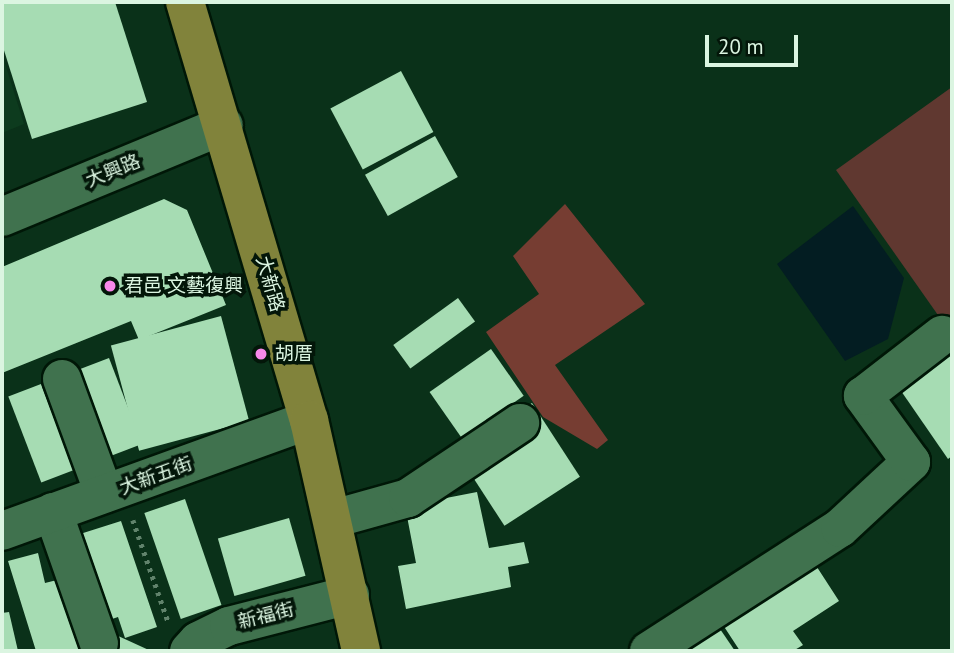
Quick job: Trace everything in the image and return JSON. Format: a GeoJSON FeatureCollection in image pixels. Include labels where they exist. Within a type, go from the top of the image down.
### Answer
{"type":"FeatureCollection","features":[{"type":"Feature","properties":{"kind":"main road","name":"大新路"},"geometry":{"type":"LineString","coordinates":[[185,2],[224,125],[309,420],[361,651]]}},
{"type":"Feature","properties":{"kind":"street","name":"大興路"},"geometry":{"type":"LineString","coordinates":[[2,217],[224,125]]}},
{"type":"Feature","properties":{"kind":"street"},"geometry":{"type":"LineString","coordinates":[[649,651],[839,528],[911,462],[863,396],[942,335]]}},
{"type":"Feature","properties":{"kind":"street"},"geometry":{"type":"LineString","coordinates":[[62,379],[118,505]]}},
{"type":"Feature","properties":{"kind":"street","name":"大新五街"},"geometry":{"type":"LineString","coordinates":[[2,531],[53,512],[118,505],[309,420]]}},
{"type":"Feature","properties":{"kind":"street"},"geometry":{"type":"LineString","coordinates":[[333,519],[408,498],[520,423]]}},
{"type":"Feature","properties":{"kind":"street"},"geometry":{"type":"LineString","coordinates":[[53,512],[99,643]]}},
{"type":"Feature","properties":{"kind":"street","name":"新福街"},"geometry":{"type":"LineString","coordinates":[[194,646],[229,626],[350,595]]}},
{"type":"Feature","properties":{"kind":"path"},"geometry":{"type":"LineString","coordinates":[[118,505],[171,629],[190,621],[194,646]]}},
{"type":"Feature","properties":{"kind":"shaded area"},"geometry":{"type":"Polygon","coordinates":[[[2,54],[24,124],[2,133],[2,54]]]}},
{"type":"Feature","properties":{"kind":"shaded area"},"geometry":{"type":"Polygon","coordinates":[[[952,87],[952,335],[836,170],[952,87]]]}},
{"type":"Feature","properties":{"kind":"shaded area"},"geometry":{"type":"Polygon","coordinates":[[[565,204],[645,304],[555,365],[608,440],[597,449],[543,417],[486,332],[539,294],[513,256],[565,204]]]}},
{"type":"Feature","properties":{"kind":"water"},"geometry":{"type":"Polygon","coordinates":[[[853,206],[904,278],[888,339],[845,361],[777,264],[853,206]]]}},
{"type":"Feature","properties":{"kind":"building"},"geometry":{"type":"Polygon","coordinates":[[[2,2],[115,2],[147,102],[32,139],[2,44],[2,2]]]}},
{"type":"Feature","properties":{"kind":"building"},"geometry":{"type":"Polygon","coordinates":[[[401,71],[433,132],[363,169],[330,109],[401,71]]]}},
{"type":"Feature","properties":{"kind":"building"},"geometry":{"type":"Polygon","coordinates":[[[435,136],[458,177],[388,216],[365,175],[435,136]]]}},
{"type":"Feature","properties":{"kind":"building","name":"君邑 文藝復興"},"geometry":{"type":"Polygon","coordinates":[[[164,199],[187,210],[226,305],[139,340],[131,321],[2,373],[2,267],[164,199]]]}},
{"type":"Feature","properties":{"kind":"building"},"geometry":{"type":"Polygon","coordinates":[[[458,298],[475,321],[410,368],[393,345],[458,298]]]}},
{"type":"Feature","properties":{"kind":"building"},"geometry":{"type":"Polygon","coordinates":[[[221,316],[249,421],[139,451],[111,346],[221,316]]]}},
{"type":"Feature","properties":{"kind":"building"},"geometry":{"type":"Polygon","coordinates":[[[491,349],[524,396],[462,439],[430,392],[491,349]]]}},
{"type":"Feature","properties":{"kind":"building"},"geometry":{"type":"Polygon","coordinates":[[[952,352],[952,456],[948,459],[899,388],[952,352]]]}},
{"type":"Feature","properties":{"kind":"building"},"geometry":{"type":"Polygon","coordinates":[[[109,358],[142,444],[109,456],[76,371],[109,358]]]}},
{"type":"Feature","properties":{"kind":"building"},"geometry":{"type":"Polygon","coordinates":[[[41,384],[74,470],[41,482],[8,397],[41,384]]]}},
{"type":"Feature","properties":{"kind":"building"},"geometry":{"type":"Polygon","coordinates":[[[532,403],[580,477],[504,526],[457,452],[532,403]]]}},
{"type":"Feature","properties":{"kind":"building"},"geometry":{"type":"Polygon","coordinates":[[[477,492],[489,548],[524,542],[529,563],[508,567],[511,587],[406,609],[398,566],[416,563],[405,506],[477,492]]]}},
{"type":"Feature","properties":{"kind":"building"},"geometry":{"type":"Polygon","coordinates":[[[185,499],[221,605],[181,619],[144,513],[185,499]]]}},
{"type":"Feature","properties":{"kind":"building"},"geometry":{"type":"Polygon","coordinates":[[[289,518],[306,576],[234,596],[218,538],[289,518]]]}},
{"type":"Feature","properties":{"kind":"building"},"geometry":{"type":"Polygon","coordinates":[[[121,521],[157,627],[125,638],[118,617],[109,620],[80,534],[121,521]]]}},
{"type":"Feature","properties":{"kind":"building"},"geometry":{"type":"Polygon","coordinates":[[[38,553],[45,583],[57,580],[81,651],[36,651],[8,561],[38,553]]]}},
{"type":"Feature","properties":{"kind":"building"},"geometry":{"type":"Polygon","coordinates":[[[815,564],[839,601],[793,631],[803,645],[793,651],[740,651],[723,625],[815,564]]]}},
{"type":"Feature","properties":{"kind":"building"},"geometry":{"type":"Polygon","coordinates":[[[9,612],[18,651],[2,651],[2,613],[9,612]]]}},
{"type":"Feature","properties":{"kind":"building"},"geometry":{"type":"Polygon","coordinates":[[[718,626],[735,651],[681,651],[718,626]]]}},
{"type":"Feature","properties":{"kind":"building"},"geometry":{"type":"Polygon","coordinates":[[[116,635],[151,651],[108,651],[116,635]]]}},
{"type":"Feature","properties":{"kind":"place","name":"君邑 文藝復興"},"geometry":{"type":"Point","coordinates":[110,286]}},
{"type":"Feature","properties":{"kind":"place","name":"胡厝"},"geometry":{"type":"Point","coordinates":[261,354]}}]}
